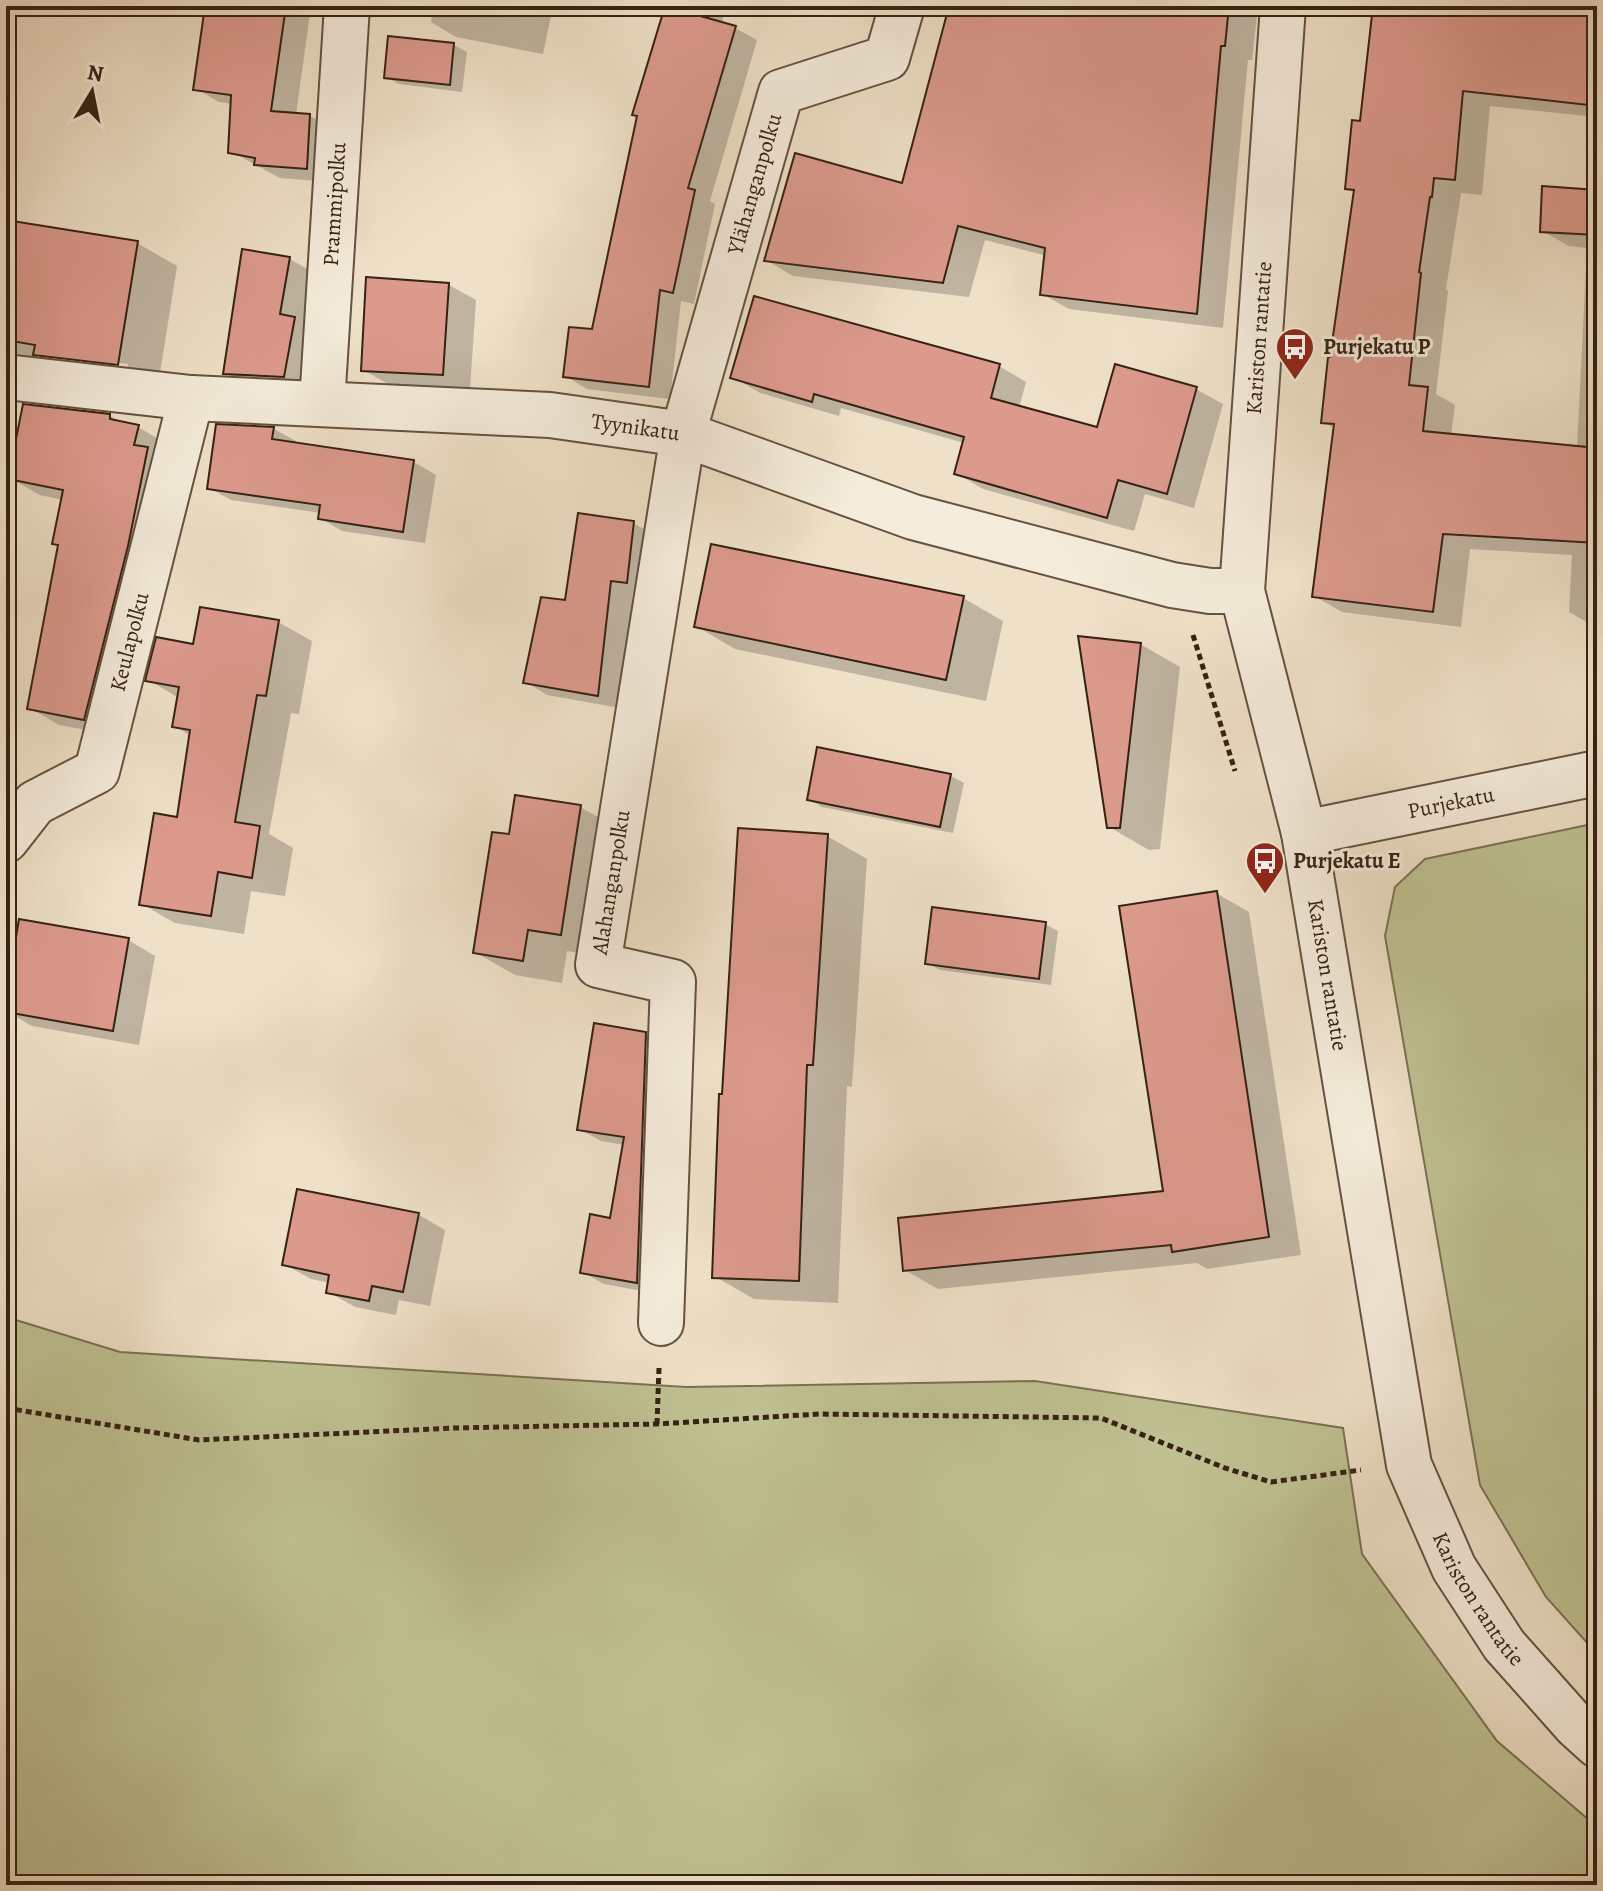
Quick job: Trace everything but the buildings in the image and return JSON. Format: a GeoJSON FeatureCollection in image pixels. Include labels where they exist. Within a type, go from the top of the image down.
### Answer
{"type":"FeatureCollection","features":[{"type":"Feature","properties":{"kind":"street","name":"Prammipolku"},"geometry":{"type":"LineString","coordinates":[[322,404],[347,6]]}},
{"type":"Feature","properties":{"kind":"street","name":"Ylähanganpolku"},"geometry":{"type":"LineString","coordinates":[[683,434],[781,92],[887,58],[902,6]]}},
{"type":"Feature","properties":{"kind":"street","name":"Kariston rantatie"},"geometry":{"type":"LineString","coordinates":[[1283,6],[1242,591],[1304,833],[1409,1465],[1454,1568],[1504,1645],[1576,1726],[1597,1745]]}},
{"type":"Feature","properties":{"kind":"street","name":"Tyynikatu"},"geometry":{"type":"LineString","coordinates":[[6,377],[191,398],[550,415],[683,434],[913,517],[1172,585],[1210,591],[1242,591]]}},
{"type":"Feature","properties":{"kind":"street","name":"Keulapolku"},"geometry":{"type":"LineString","coordinates":[[6,840],[35,803],[97,771],[191,398]]}},
{"type":"Feature","properties":{"kind":"street","name":"Alahanganpolku"},"geometry":{"type":"LineString","coordinates":[[661,1323],[673,982],[598,965],[683,434]]}},
{"type":"Feature","properties":{"kind":"street","name":"Purjekatu"},"geometry":{"type":"LineString","coordinates":[[1304,833],[1597,773]]}},
{"type":"Feature","properties":{"kind":"path"},"geometry":{"type":"LineString","coordinates":[[6,1408],[199,1440],[454,1428],[657,1424],[819,1414],[1101,1418],[1225,1468],[1271,1482],[1366,1469]]}},
{"type":"Feature","properties":{"kind":"path"},"geometry":{"type":"LineString","coordinates":[[1588,1885],[1597,1873]]}},
{"type":"Feature","properties":{"kind":"green space"},"geometry":{"type":"Polygon","coordinates":[[[1597,823],[1597,1654],[1546,1597],[1480,1485],[1385,936],[1395,887],[1425,859],[1597,823]]]}},
{"type":"Feature","properties":{"kind":"green space"},"geometry":{"type":"Polygon","coordinates":[[[6,1317],[120,1352],[686,1387],[1035,1381],[1343,1428],[1362,1554],[1497,1741],[1597,1827],[1597,1885],[6,1885],[6,1317]]]}},
{"type":"Feature","properties":{"kind":"place","name":"Purjekatu P"},"geometry":{"type":"Point","coordinates":[1295,381]}},
{"type":"Feature","properties":{"kind":"place","name":"Purjekatu E"},"geometry":{"type":"Point","coordinates":[1265,895]}}]}
